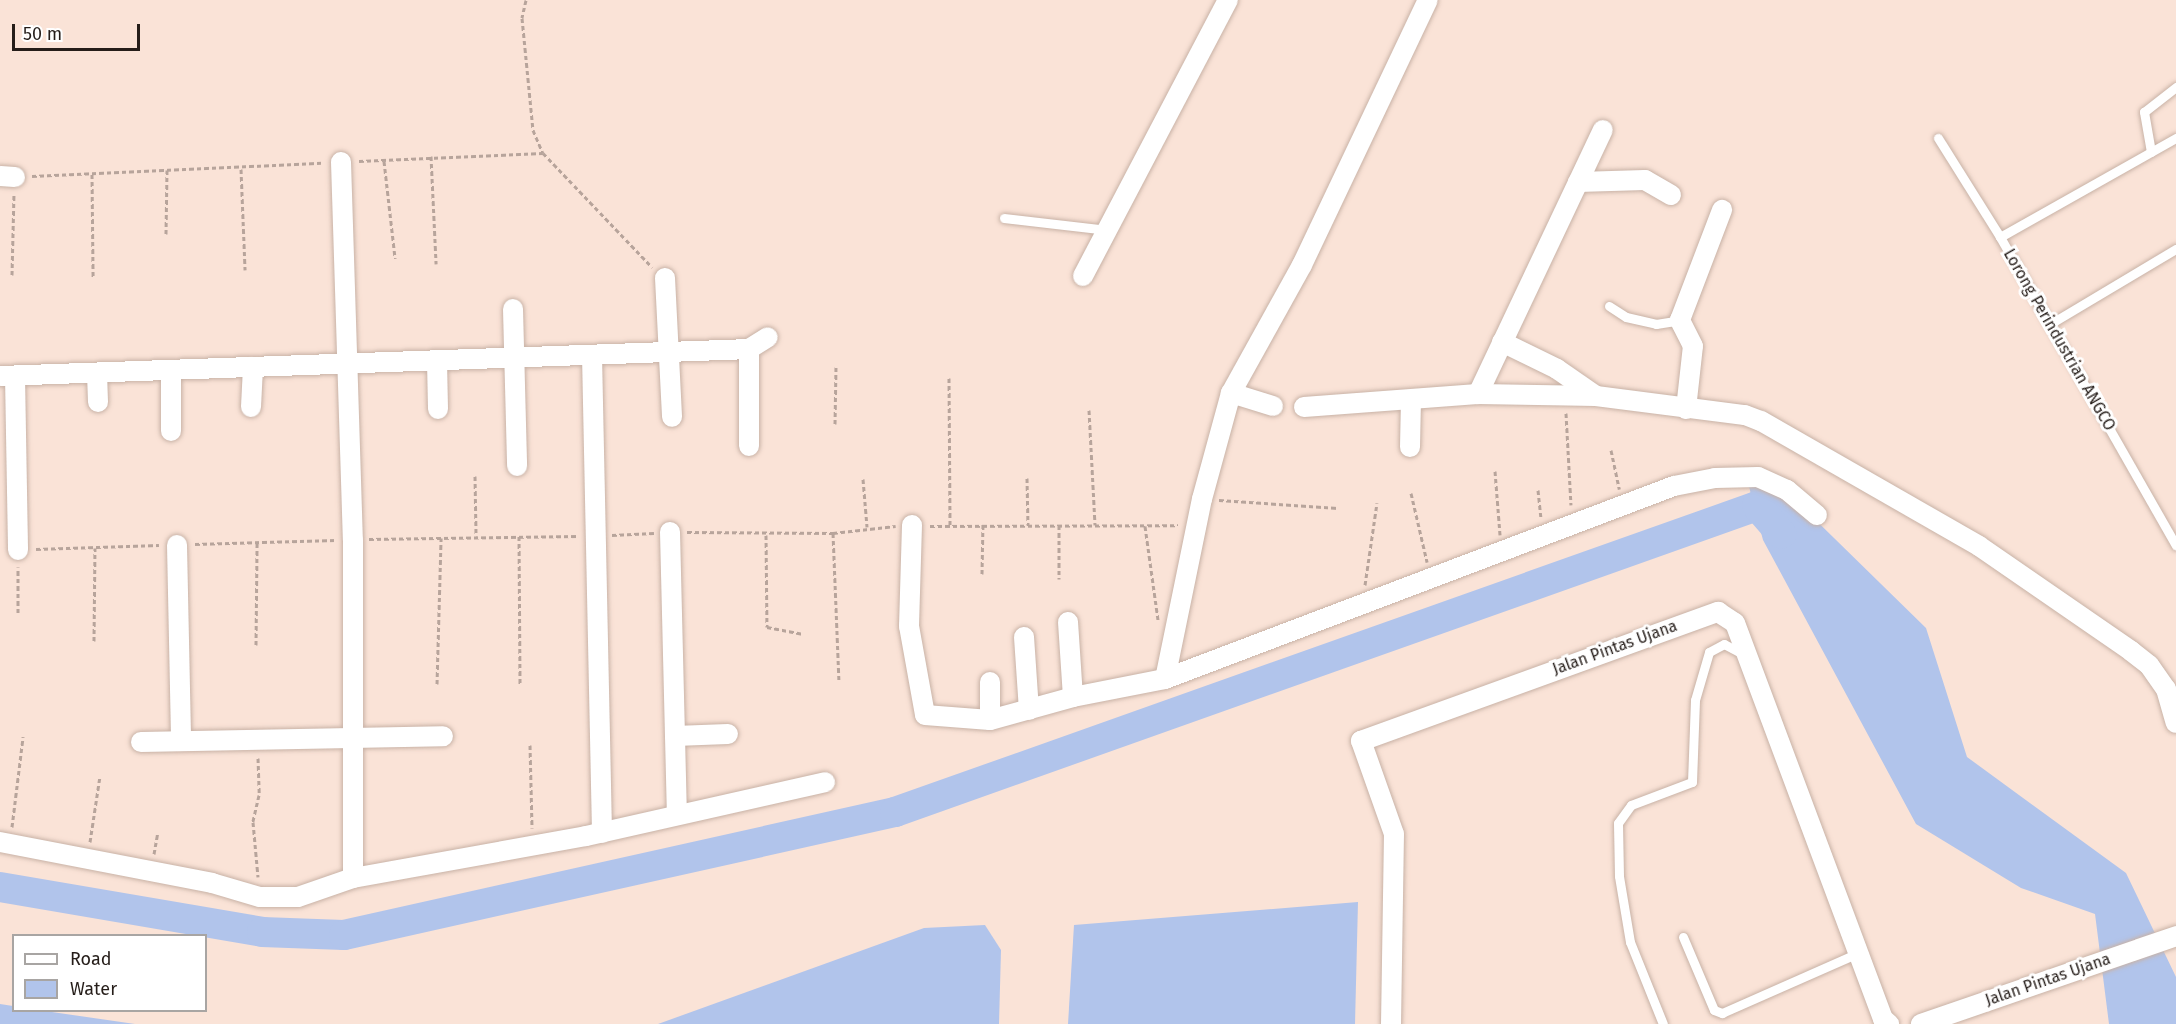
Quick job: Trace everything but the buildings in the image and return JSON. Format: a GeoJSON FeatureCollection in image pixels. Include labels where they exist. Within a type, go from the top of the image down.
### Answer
{"type":"FeatureCollection","features":[{"type":"Feature","properties":{"kind":"street"},"geometry":{"type":"LineString","coordinates":[[1083,276],[1228,0]]}},
{"type":"Feature","properties":{"kind":"street"},"geometry":{"type":"LineString","coordinates":[[1165,679],[1202,499],[1231,393],[1302,265],[1428,0]]}},
{"type":"Feature","properties":{"kind":"street"},"geometry":{"type":"LineString","coordinates":[[1478,394],[1603,130]]}},
{"type":"Feature","properties":{"kind":"street"},"geometry":{"type":"LineString","coordinates":[[341,162],[350,363],[353,540],[353,878]]}},
{"type":"Feature","properties":{"kind":"street"},"geometry":{"type":"LineString","coordinates":[[1578,182],[1645,180],[1671,195]]}},
{"type":"Feature","properties":{"kind":"street"},"geometry":{"type":"LineString","coordinates":[[1686,409],[1693,346],[1680,320],[1722,210]]}},
{"type":"Feature","properties":{"kind":"street"},"geometry":{"type":"LineString","coordinates":[[665,278],[672,417]]}},
{"type":"Feature","properties":{"kind":"street"},"geometry":{"type":"LineString","coordinates":[[513,309],[517,466]]}},
{"type":"Feature","properties":{"kind":"street"},"geometry":{"type":"LineString","coordinates":[[18,550],[7,376],[749,349],[768,338]]}},
{"type":"Feature","properties":{"kind":"street"},"geometry":{"type":"LineString","coordinates":[[1502,342],[1557,369],[1596,396]]}},
{"type":"Feature","properties":{"kind":"street"},"geometry":{"type":"LineString","coordinates":[[749,349],[749,446]]}},
{"type":"Feature","properties":{"kind":"street"},"geometry":{"type":"LineString","coordinates":[[592,355],[602,832]]}},
{"type":"Feature","properties":{"kind":"street"},"geometry":{"type":"LineString","coordinates":[[437,361],[438,409]]}},
{"type":"Feature","properties":{"kind":"street"},"geometry":{"type":"LineString","coordinates":[[251,407],[253,367]]}},
{"type":"Feature","properties":{"kind":"street"},"geometry":{"type":"LineString","coordinates":[[171,370],[171,430]]}},
{"type":"Feature","properties":{"kind":"street"},"geometry":{"type":"LineString","coordinates":[[97,373],[98,402]]}},
{"type":"Feature","properties":{"kind":"street"},"geometry":{"type":"LineString","coordinates":[[1231,393],[1273,406]]}},
{"type":"Feature","properties":{"kind":"street"},"geometry":{"type":"LineString","coordinates":[[1304,407],[1478,394],[1596,396],[1745,415],[1761,421],[1979,546],[2149,665],[2166,689],[2176,723]]}},
{"type":"Feature","properties":{"kind":"street"},"geometry":{"type":"LineString","coordinates":[[1410,447],[1411,400]]}},
{"type":"Feature","properties":{"kind":"street"},"geometry":{"type":"LineString","coordinates":[[912,525],[909,626],[921,707],[932,719],[990,720],[1073,697],[1165,679],[1543,538],[1674,486],[1715,478],[1758,477],[1788,490],[1816,515]]}},
{"type":"Feature","properties":{"kind":"street"},"geometry":{"type":"LineString","coordinates":[[670,532],[677,814]]}},
{"type":"Feature","properties":{"kind":"street"},"geometry":{"type":"LineString","coordinates":[[177,545],[181,741]]}},
{"type":"Feature","properties":{"kind":"street","name":"Jalan Pintas Ujana"},"geometry":{"type":"LineString","coordinates":[[1391,1024],[1394,834],[1361,741],[1718,612],[1735,623],[1858,953],[1883,1018],[1889,1024]]}},
{"type":"Feature","properties":{"kind":"street"},"geometry":{"type":"LineString","coordinates":[[1068,622],[1073,697]]}},
{"type":"Feature","properties":{"kind":"street"},"geometry":{"type":"LineString","coordinates":[[1024,637],[1029,710]]}},
{"type":"Feature","properties":{"kind":"street"},"geometry":{"type":"LineString","coordinates":[[990,682],[990,720]]}},
{"type":"Feature","properties":{"kind":"street"},"geometry":{"type":"LineString","coordinates":[[675,736],[728,734]]}},
{"type":"Feature","properties":{"kind":"street"},"geometry":{"type":"LineString","coordinates":[[141,742],[258,739],[353,740],[443,736]]}},
{"type":"Feature","properties":{"kind":"street"},"geometry":{"type":"LineString","coordinates":[[5,843],[149,870],[260,897],[298,897],[353,878],[529,847],[825,782]]}},
{"type":"Feature","properties":{"kind":"street","name":"Jalan Pintas Ujana"},"geometry":{"type":"LineString","coordinates":[[1921,1024],[2170,938]]}},
{"type":"Feature","properties":{"kind":"lane"},"geometry":{"type":"LineString","coordinates":[[2151,152],[2144,112],[2176,87]]}},
{"type":"Feature","properties":{"kind":"lane","name":"Lorong Perindustrian ANGCO"},"geometry":{"type":"LineString","coordinates":[[1938,138],[2000,237],[2176,545]]}},
{"type":"Feature","properties":{"kind":"lane"},"geometry":{"type":"LineString","coordinates":[[2000,237],[2173,139],[2176,150]]}},
{"type":"Feature","properties":{"kind":"lane"},"geometry":{"type":"LineString","coordinates":[[1004,218],[1109,230]]}},
{"type":"Feature","properties":{"kind":"lane"},"geometry":{"type":"LineString","coordinates":[[2050,324],[2176,249]]}},
{"type":"Feature","properties":{"kind":"lane"},"geometry":{"type":"LineString","coordinates":[[1609,306],[1626,317],[1646,322],[1680,320]]}},
{"type":"Feature","properties":{"kind":"lane"},"geometry":{"type":"LineString","coordinates":[[1663,1024],[1630,942],[1619,876],[1618,823],[1631,805],[1692,782],[1695,700],[1709,651],[1724,644],[1748,656]]}},
{"type":"Feature","properties":{"kind":"lane"},"geometry":{"type":"LineString","coordinates":[[1683,937],[1714,1010],[1722,1013],[1858,953]]}},
{"type":"Feature","properties":{"kind":"path"},"geometry":{"type":"LineString","coordinates":[[526,0],[522,18],[533,130],[543,153],[665,278]]}},
{"type":"Feature","properties":{"kind":"path"},"geometry":{"type":"LineString","coordinates":[[12,275],[7,177],[241,169],[431,156],[543,153]]}},
{"type":"Feature","properties":{"kind":"path"},"geometry":{"type":"LineString","coordinates":[[431,156],[436,264]]}},
{"type":"Feature","properties":{"kind":"path"},"geometry":{"type":"LineString","coordinates":[[384,160],[395,258]]}},
{"type":"Feature","properties":{"kind":"path"},"geometry":{"type":"LineString","coordinates":[[241,169],[244,270]]}},
{"type":"Feature","properties":{"kind":"path"},"geometry":{"type":"LineString","coordinates":[[166,234],[167,170]]}},
{"type":"Feature","properties":{"kind":"path"},"geometry":{"type":"LineString","coordinates":[[92,174],[93,277]]}},
{"type":"Feature","properties":{"kind":"path"},"geometry":{"type":"LineString","coordinates":[[835,424],[836,367]]}},
{"type":"Feature","properties":{"kind":"path"},"geometry":{"type":"LineString","coordinates":[[948,378],[950,527]]}},
{"type":"Feature","properties":{"kind":"path"},"geometry":{"type":"LineString","coordinates":[[1566,396],[1568,493]]}},
{"type":"Feature","properties":{"kind":"path"},"geometry":{"type":"LineString","coordinates":[[1089,410],[1095,525]]}},
{"type":"Feature","properties":{"kind":"path"},"geometry":{"type":"LineString","coordinates":[[1611,450],[1619,490],[1613,511]]}},
{"type":"Feature","properties":{"kind":"path"},"geometry":{"type":"LineString","coordinates":[[1495,471],[1501,553]]}},
{"type":"Feature","properties":{"kind":"path"},"geometry":{"type":"LineString","coordinates":[[475,476],[476,536]]}},
{"type":"Feature","properties":{"kind":"path"},"geometry":{"type":"LineString","coordinates":[[1027,478],[1028,525]]}},
{"type":"Feature","properties":{"kind":"path"},"geometry":{"type":"LineString","coordinates":[[863,480],[867,527]]}},
{"type":"Feature","properties":{"kind":"path"},"geometry":{"type":"LineString","coordinates":[[1538,489],[1543,538]]}},
{"type":"Feature","properties":{"kind":"path"},"geometry":{"type":"LineString","coordinates":[[1411,493],[1431,578]]}},
{"type":"Feature","properties":{"kind":"path"},"geometry":{"type":"LineString","coordinates":[[1202,499],[1338,508]]}},
{"type":"Feature","properties":{"kind":"path"},"geometry":{"type":"LineString","coordinates":[[1362,604],[1377,503]]}},
{"type":"Feature","properties":{"kind":"path"},"geometry":{"type":"LineString","coordinates":[[353,540],[476,536],[597,536],[670,532],[766,535],[833,533],[867,527],[912,525],[950,527],[983,524],[1145,526],[1197,524]]}},
{"type":"Feature","properties":{"kind":"path"},"geometry":{"type":"LineString","coordinates":[[982,574],[983,524]]}},
{"type":"Feature","properties":{"kind":"path"},"geometry":{"type":"LineString","coordinates":[[1059,525],[1059,579]]}},
{"type":"Feature","properties":{"kind":"path"},"geometry":{"type":"LineString","coordinates":[[1145,526],[1159,632]]}},
{"type":"Feature","properties":{"kind":"path"},"geometry":{"type":"LineString","coordinates":[[833,533],[839,682]]}},
{"type":"Feature","properties":{"kind":"path"},"geometry":{"type":"LineString","coordinates":[[766,535],[767,627],[803,634]]}},
{"type":"Feature","properties":{"kind":"path"},"geometry":{"type":"LineString","coordinates":[[519,536],[520,685]]}},
{"type":"Feature","properties":{"kind":"path"},"geometry":{"type":"LineString","coordinates":[[437,684],[441,538]]}},
{"type":"Feature","properties":{"kind":"path"},"geometry":{"type":"LineString","coordinates":[[256,645],[257,542]]}},
{"type":"Feature","properties":{"kind":"path"},"geometry":{"type":"LineString","coordinates":[[94,640],[95,548]]}},
{"type":"Feature","properties":{"kind":"path"},"geometry":{"type":"LineString","coordinates":[[18,550],[18,613]]}},
{"type":"Feature","properties":{"kind":"path"},"geometry":{"type":"LineString","coordinates":[[5,843],[23,737]]}},
{"type":"Feature","properties":{"kind":"path"},"geometry":{"type":"LineString","coordinates":[[258,739],[259,795],[253,822],[260,897]]}},
{"type":"Feature","properties":{"kind":"path"},"geometry":{"type":"LineString","coordinates":[[529,847],[533,834],[530,745]]}},
{"type":"Feature","properties":{"kind":"path"},"geometry":{"type":"LineString","coordinates":[[86,858],[100,776]]}},
{"type":"Feature","properties":{"kind":"path"},"geometry":{"type":"LineString","coordinates":[[149,870],[158,832]]}},
{"type":"Feature","properties":{"kind":"water"},"geometry":{"type":"Polygon","coordinates":[[[1747,479],[1788,493],[1926,628],[1967,757],[2126,873],[2176,977],[2176,1024],[2109,1024],[2095,914],[2021,888],[1916,824],[1763,540],[1747,479]]]}},
{"type":"Feature","properties":{"kind":"water"},"geometry":{"type":"Polygon","coordinates":[[[1358,902],[1355,1024],[1068,1024],[1074,925],[1358,902]]]}},
{"type":"Feature","properties":{"kind":"water"},"geometry":{"type":"Polygon","coordinates":[[[985,925],[1001,950],[999,1024],[658,1024],[924,928],[985,925]]]}},
{"type":"Feature","properties":{"kind":"water"},"geometry":{"type":"Polygon","coordinates":[[[0,1004],[12,1006],[12,1012],[52,1012],[135,1024],[0,1024],[0,1004]]]}},
{"type":"Feature","properties":{"kind":"waterway"},"geometry":{"type":"LineString","coordinates":[[0,887],[262,932],[344,935],[895,812],[1757,506],[1781,534]]}}]}
